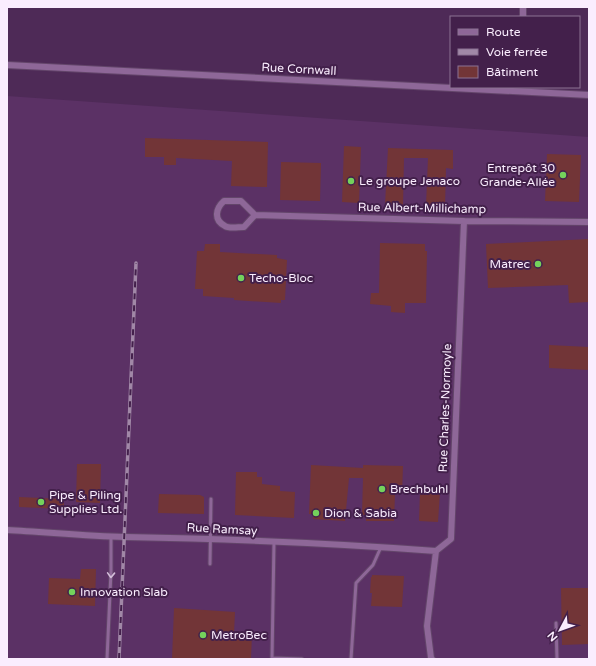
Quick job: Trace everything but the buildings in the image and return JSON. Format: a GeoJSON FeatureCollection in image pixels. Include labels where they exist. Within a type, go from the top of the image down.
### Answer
{"type":"FeatureCollection","features":[{"type":"Feature","properties":{"kind":"street","name":"Rue Cornwall"},"geometry":{"type":"LineString","coordinates":[[7,66],[450,86]]}},
{"type":"Feature","properties":{"kind":"street","name":"Rue Cornwall"},"geometry":{"type":"LineString","coordinates":[[498,88],[589,95]]}},
{"type":"Feature","properties":{"kind":"street"},"geometry":{"type":"LineString","coordinates":[[224,200],[241,201],[255,215],[244,228],[226,227],[218,221],[216,216],[219,206],[224,200]]}},
{"type":"Feature","properties":{"kind":"street","name":"Rue Albert-Millichamp"},"geometry":{"type":"LineString","coordinates":[[255,215],[464,221],[589,222]]}},
{"type":"Feature","properties":{"kind":"street","name":"Rue Charles-Normoyle"},"geometry":{"type":"LineString","coordinates":[[436,551],[451,539],[464,221]]}},
{"type":"Feature","properties":{"kind":"street","name":"Rue Ramsay"},"geometry":{"type":"LineString","coordinates":[[7,530],[111,536],[381,547],[436,551]]}},
{"type":"Feature","properties":{"kind":"street"},"geometry":{"type":"LineString","coordinates":[[432,659],[427,626],[436,551]]}},
{"type":"Feature","properties":{"kind":"lane"},"geometry":{"type":"LineString","coordinates":[[210,499],[210,564]]}},
{"type":"Feature","properties":{"kind":"lane"},"geometry":{"type":"LineString","coordinates":[[107,659],[111,536]]}},
{"type":"Feature","properties":{"kind":"lane"},"geometry":{"type":"LineString","coordinates":[[274,542],[272,658],[302,659]]}},
{"type":"Feature","properties":{"kind":"lane"},"geometry":{"type":"LineString","coordinates":[[351,659],[356,583],[374,565],[381,547]]}},
{"type":"Feature","properties":{"kind":"lane"},"geometry":{"type":"LineString","coordinates":[[556,623],[557,659]]}},
{"type":"Feature","properties":{"kind":"shaded area"},"geometry":{"type":"Polygon","coordinates":[[[7,96],[589,137],[589,659],[7,659],[7,96]]]}},
{"type":"Feature","properties":{"kind":"railway"},"geometry":{"type":"LineString","coordinates":[[119,659],[136,263]]}},
{"type":"Feature","properties":{"kind":"place","name":"Entrepôt 30 Grande-Allée"},"geometry":{"type":"Point","coordinates":[563,175]}},
{"type":"Feature","properties":{"kind":"place","name":"Le groupe Jenaco"},"geometry":{"type":"Point","coordinates":[351,181]}},
{"type":"Feature","properties":{"kind":"place","name":"Matrec"},"geometry":{"type":"Point","coordinates":[538,264]}},
{"type":"Feature","properties":{"kind":"place","name":"Techo-Bloc"},"geometry":{"type":"Point","coordinates":[241,278]}},
{"type":"Feature","properties":{"kind":"place","name":"Brechbuhl"},"geometry":{"type":"Point","coordinates":[382,489]}},
{"type":"Feature","properties":{"kind":"place","name":"Pipe & Piling Supplies Ltd."},"geometry":{"type":"Point","coordinates":[41,502]}},
{"type":"Feature","properties":{"kind":"place","name":"Dion & Sabia"},"geometry":{"type":"Point","coordinates":[316,513]}},
{"type":"Feature","properties":{"kind":"place","name":"Innovation Slab"},"geometry":{"type":"Point","coordinates":[72,592]}},
{"type":"Feature","properties":{"kind":"place","name":"MetroBec"},"geometry":{"type":"Point","coordinates":[203,635]}}]}
